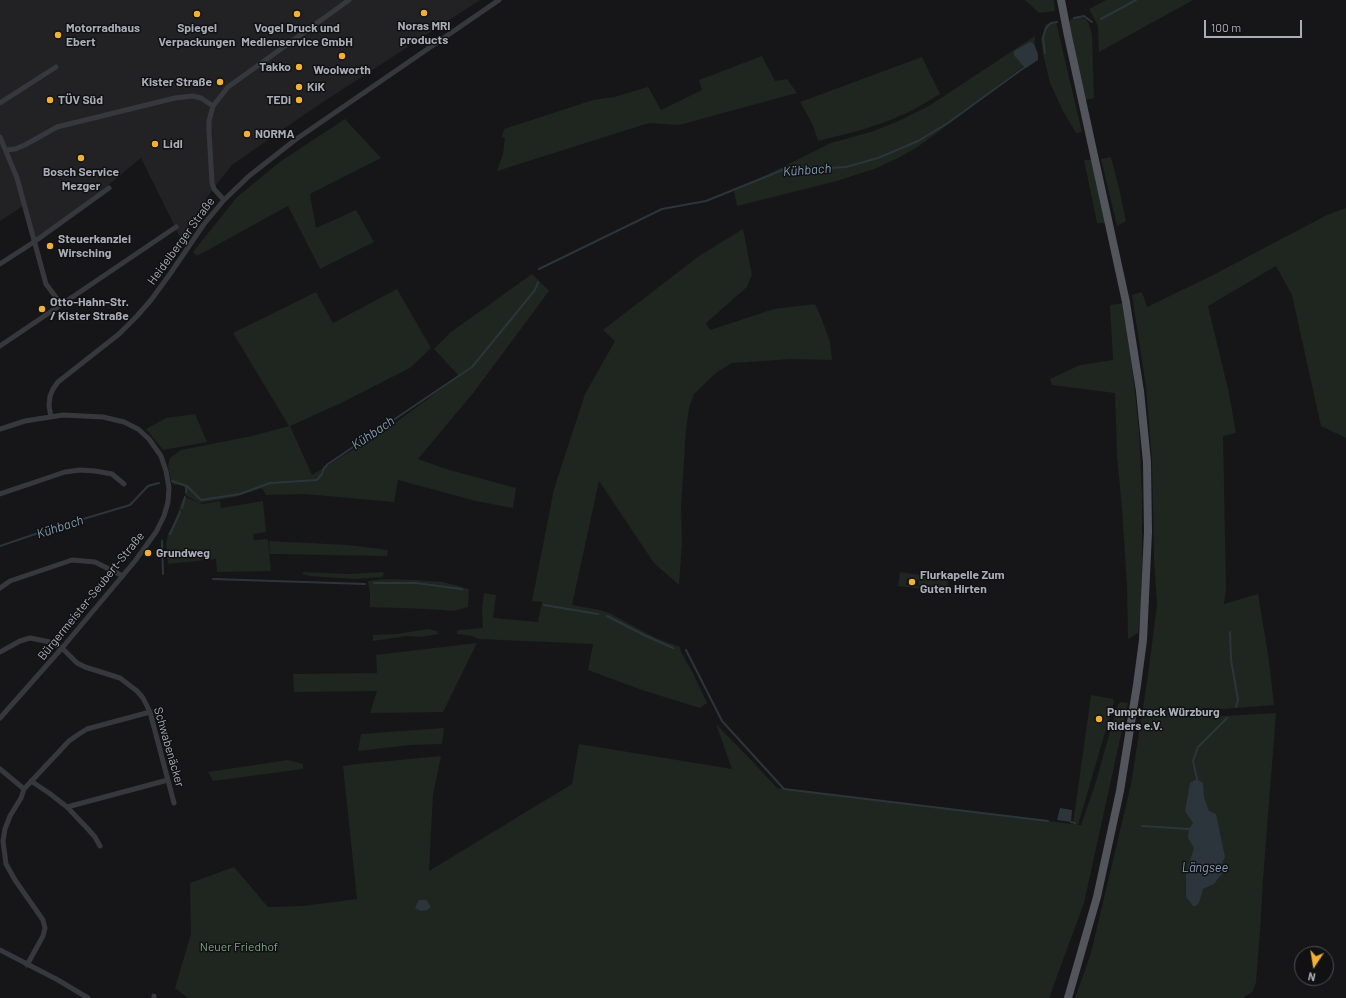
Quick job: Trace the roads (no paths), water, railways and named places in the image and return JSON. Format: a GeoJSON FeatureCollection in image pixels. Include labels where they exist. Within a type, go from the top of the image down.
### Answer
{"type":"FeatureCollection","features":[{"type":"Feature","properties":{"kind":"main road"},"geometry":{"type":"LineString","coordinates":[[1061,0],[1122,280],[1140,391],[1147,462],[1148,532],[1143,640],[1120,791],[1097,897],[1068,998]]}},
{"type":"Feature","properties":{"kind":"street"},"geometry":{"type":"LineString","coordinates":[[224,200],[214,189],[212,183],[209,121],[213,106],[228,87],[349,0]]}},
{"type":"Feature","properties":{"kind":"street","name":"Heidelberger Straße"},"geometry":{"type":"LineString","coordinates":[[51,417],[49,406],[50,396],[58,382],[118,334],[137,316],[155,295],[204,224],[224,200],[249,176],[295,140],[499,0]]}},
{"type":"Feature","properties":{"kind":"street"},"geometry":{"type":"LineString","coordinates":[[0,103],[56,67]]}},
{"type":"Feature","properties":{"kind":"street"},"geometry":{"type":"LineString","coordinates":[[6,150],[15,149],[25,145],[57,127],[175,98],[193,96],[201,98],[213,106]]}},
{"type":"Feature","properties":{"kind":"street"},"geometry":{"type":"LineString","coordinates":[[0,137],[17,178],[46,284],[61,304]]}},
{"type":"Feature","properties":{"kind":"street"},"geometry":{"type":"LineString","coordinates":[[0,264],[34,242],[109,188]]}},
{"type":"Feature","properties":{"kind":"street"},"geometry":{"type":"LineString","coordinates":[[0,346],[176,227]]}},
{"type":"Feature","properties":{"kind":"street","name":"Bürgermeister-Seubert-Straße"},"geometry":{"type":"LineString","coordinates":[[0,718],[123,576],[156,532],[164,516],[168,502],[166,471],[161,456],[149,438],[138,429],[124,422],[103,417],[62,415],[51,417]]}},
{"type":"Feature","properties":{"kind":"street"},"geometry":{"type":"LineString","coordinates":[[0,429],[25,421],[51,417]]}},
{"type":"Feature","properties":{"kind":"street"},"geometry":{"type":"LineString","coordinates":[[0,494],[65,472],[80,470],[95,470],[112,474],[124,484]]}},
{"type":"Feature","properties":{"kind":"street"},"geometry":{"type":"LineString","coordinates":[[0,588],[10,581],[72,560],[95,562],[123,576]]}},
{"type":"Feature","properties":{"kind":"street"},"geometry":{"type":"LineString","coordinates":[[0,652],[20,641],[30,638],[50,642],[62,648]]}},
{"type":"Feature","properties":{"kind":"street","name":"Schwabenäcker"},"geometry":{"type":"LineString","coordinates":[[62,648],[77,662],[85,667],[115,676],[128,684],[143,698],[150,712],[174,803]]}},
{"type":"Feature","properties":{"kind":"street"},"geometry":{"type":"LineString","coordinates":[[27,965],[43,936],[45,928],[43,920],[14,880],[6,864],[3,841],[5,829],[10,816],[21,798],[24,789],[69,741],[87,729],[150,712]]}},
{"type":"Feature","properties":{"kind":"street"},"geometry":{"type":"LineString","coordinates":[[0,769],[24,789]]}},
{"type":"Feature","properties":{"kind":"street"},"geometry":{"type":"LineString","coordinates":[[67,806],[168,780]]}},
{"type":"Feature","properties":{"kind":"street"},"geometry":{"type":"LineString","coordinates":[[31,781],[67,806],[87,828],[100,846]]}},
{"type":"Feature","properties":{"kind":"street"},"geometry":{"type":"LineString","coordinates":[[0,950],[58,980],[88,998]]}},
{"type":"Feature","properties":{"kind":"water"},"geometry":{"type":"Polygon","coordinates":[[[1030,42],[1034,44],[1038,54],[1038,60],[1026,68],[1014,55],[1014,51],[1030,42]]]}},
{"type":"Feature","properties":{"kind":"water","name":"Längsee"},"geometry":{"type":"Polygon","coordinates":[[[1197,779],[1203,783],[1204,797],[1209,811],[1216,814],[1225,857],[1221,865],[1223,872],[1214,884],[1203,889],[1199,903],[1194,907],[1186,897],[1186,873],[1194,848],[1188,838],[1189,829],[1193,823],[1185,811],[1190,783],[1197,779]]]}},
{"type":"Feature","properties":{"kind":"water"},"geometry":{"type":"Polygon","coordinates":[[[1060,808],[1072,810],[1071,822],[1057,820],[1060,808]]]}},
{"type":"Feature","properties":{"kind":"water"},"geometry":{"type":"Polygon","coordinates":[[[419,900],[426,900],[431,907],[427,910],[421,911],[415,908],[419,900]]]}},
{"type":"Feature","properties":{"kind":"waterway","name":"Kühbach"},"geometry":{"type":"LineString","coordinates":[[1101,19],[1136,0]]}},
{"type":"Feature","properties":{"kind":"waterway","name":"Kühbach"},"geometry":{"type":"LineString","coordinates":[[1074,18],[1084,16],[1092,22]]}},
{"type":"Feature","properties":{"kind":"waterway","name":"Kühbach"},"geometry":{"type":"LineString","coordinates":[[1045,53],[1043,38],[1046,28],[1051,23],[1057,22]]}},
{"type":"Feature","properties":{"kind":"waterway","name":"Kühbach"},"geometry":{"type":"LineString","coordinates":[[539,269],[662,209],[706,201],[785,169],[796,167],[846,167],[878,158],[918,141],[948,123],[1025,67]]}},
{"type":"Feature","properties":{"kind":"waterway","name":"Kühbach"},"geometry":{"type":"LineString","coordinates":[[172,481],[187,486],[201,500],[240,494],[270,483],[317,480],[328,464],[472,367],[535,290],[538,282]]}},
{"type":"Feature","properties":{"kind":"waterway","name":"Kühbach"},"geometry":{"type":"LineString","coordinates":[[0,546],[53,528],[130,505],[148,486],[159,483]]}},
{"type":"Feature","properties":{"kind":"waterway","name":"Kühbach"},"geometry":{"type":"LineString","coordinates":[[186,492],[187,486]]}},
{"type":"Feature","properties":{"kind":"waterway"},"geometry":{"type":"LineString","coordinates":[[182,508],[185,497]]}},
{"type":"Feature","properties":{"kind":"waterway"},"geometry":{"type":"LineString","coordinates":[[170,534],[180,512]]}},
{"type":"Feature","properties":{"kind":"waterway"},"geometry":{"type":"LineString","coordinates":[[162,541],[163,574]]}},
{"type":"Feature","properties":{"kind":"waterway"},"geometry":{"type":"LineString","coordinates":[[213,579],[365,584]]}},
{"type":"Feature","properties":{"kind":"waterway"},"geometry":{"type":"LineString","coordinates":[[374,583],[416,583],[462,589]]}},
{"type":"Feature","properties":{"kind":"waterway"},"geometry":{"type":"LineString","coordinates":[[544,605],[598,614]]}},
{"type":"Feature","properties":{"kind":"waterway"},"geometry":{"type":"LineString","coordinates":[[607,616],[673,648]]}},
{"type":"Feature","properties":{"kind":"waterway"},"geometry":{"type":"LineString","coordinates":[[1230,632],[1231,660],[1238,700],[1236,707]]}},
{"type":"Feature","properties":{"kind":"waterway"},"geometry":{"type":"LineString","coordinates":[[686,650],[722,721],[784,789],[1048,821]]}},
{"type":"Feature","properties":{"kind":"waterway"},"geometry":{"type":"LineString","coordinates":[[1197,779],[1193,761],[1198,747],[1227,718]]}},
{"type":"Feature","properties":{"kind":"waterway"},"geometry":{"type":"LineString","coordinates":[[1071,822],[1075,823]]}},
{"type":"Feature","properties":{"kind":"waterway"},"geometry":{"type":"LineString","coordinates":[[1142,826],[1189,829]]}},
{"type":"Feature","properties":{"kind":"place","name":"Noras MRI products"},"geometry":{"type":"Point","coordinates":[424,13]}},
{"type":"Feature","properties":{"kind":"place","name":"Spiegel Verpackungen"},"geometry":{"type":"Point","coordinates":[197,14]}},
{"type":"Feature","properties":{"kind":"place","name":"Vogel Druck und Medienservice GmbH"},"geometry":{"type":"Point","coordinates":[297,14]}},
{"type":"Feature","properties":{"kind":"place","name":"Motorradhaus Ebert"},"geometry":{"type":"Point","coordinates":[58,35]}},
{"type":"Feature","properties":{"kind":"place","name":"Woolworth"},"geometry":{"type":"Point","coordinates":[342,56]}},
{"type":"Feature","properties":{"kind":"place","name":"Takko"},"geometry":{"type":"Point","coordinates":[299,67]}},
{"type":"Feature","properties":{"kind":"place","name":"Kister Straße"},"geometry":{"type":"Point","coordinates":[220,82]}},
{"type":"Feature","properties":{"kind":"place","name":"KiK"},"geometry":{"type":"Point","coordinates":[299,87]}},
{"type":"Feature","properties":{"kind":"place","name":"TÜV Süd"},"geometry":{"type":"Point","coordinates":[50,100]}},
{"type":"Feature","properties":{"kind":"place","name":"TEDi"},"geometry":{"type":"Point","coordinates":[299,100]}},
{"type":"Feature","properties":{"kind":"place","name":"NORMA"},"geometry":{"type":"Point","coordinates":[247,134]}},
{"type":"Feature","properties":{"kind":"place","name":"Lidl"},"geometry":{"type":"Point","coordinates":[155,144]}},
{"type":"Feature","properties":{"kind":"place","name":"Bosch Service Mezger"},"geometry":{"type":"Point","coordinates":[81,158]}},
{"type":"Feature","properties":{"kind":"place","name":"Steuerkanzlei Wirsching"},"geometry":{"type":"Point","coordinates":[50,246]}},
{"type":"Feature","properties":{"kind":"place","name":"Otto-Hahn-Str. / Kister Straße"},"geometry":{"type":"Point","coordinates":[42,309]}},
{"type":"Feature","properties":{"kind":"place","name":"Grundweg"},"geometry":{"type":"Point","coordinates":[148,553]}},
{"type":"Feature","properties":{"kind":"place","name":"Flurkapelle Zum Guten Hirten"},"geometry":{"type":"Point","coordinates":[912,582]}},
{"type":"Feature","properties":{"kind":"place","name":"Pumptrack Würzburg Riders e.V."},"geometry":{"type":"Point","coordinates":[1099,719]}},
{"type":"Feature","properties":{"kind":"park label","name":"Neuer Friedhof"},"geometry":{"type":"Point","coordinates":[239,947]}}]}
